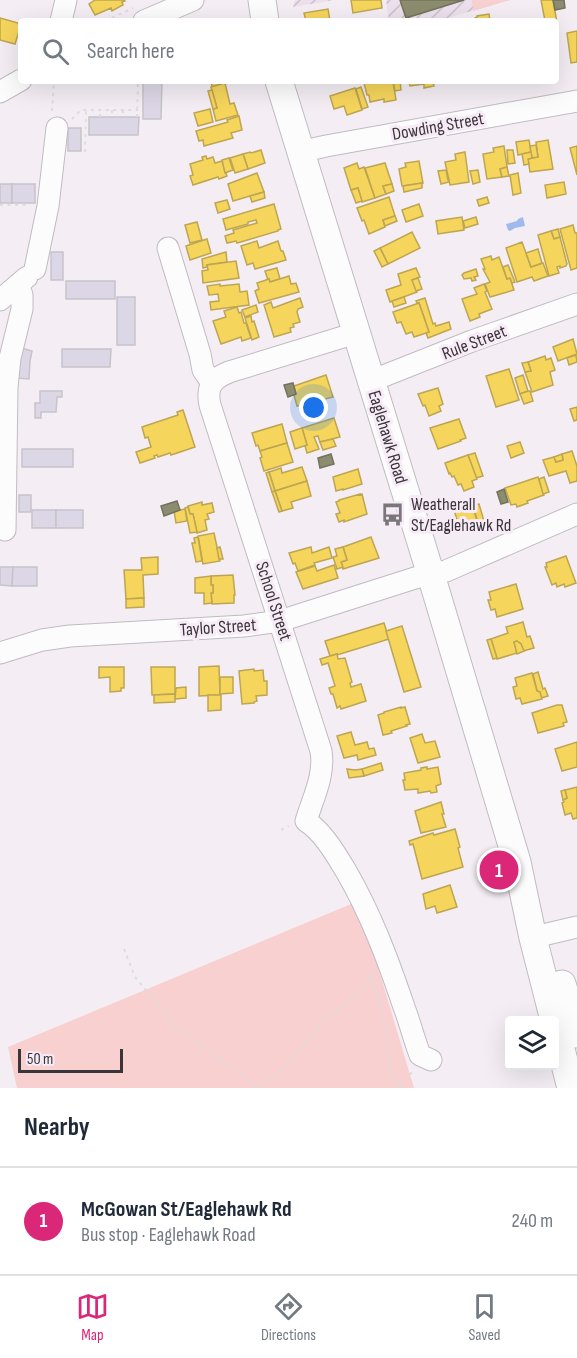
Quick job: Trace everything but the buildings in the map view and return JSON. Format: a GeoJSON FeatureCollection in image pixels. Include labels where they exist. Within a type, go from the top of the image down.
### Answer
{"type":"FeatureCollection","features":[{"type":"Feature","properties":{"kind":"main road"},"geometry":{"type":"LineString","coordinates":[[262,0],[265,18]]}},
{"type":"Feature","properties":{"kind":"main road","name":"Eaglehawk Road"},"geometry":{"type":"LineString","coordinates":[[280,84],[540,936],[577,1034]]}},
{"type":"Feature","properties":{"kind":"main road","name":"Eaglehawk Road"},"geometry":{"type":"LineString","coordinates":[[540,936],[553,1016]]}},
{"type":"Feature","properties":{"kind":"main road","name":"Eaglehawk Road"},"geometry":{"type":"LineString","coordinates":[[559,1042],[570,1088]]}},
{"type":"Feature","properties":{"kind":"street"},"geometry":{"type":"LineString","coordinates":[[62,18],[66,0]]}},
{"type":"Feature","properties":{"kind":"street"},"geometry":{"type":"LineString","coordinates":[[141,13],[193,0]]}},
{"type":"Feature","properties":{"kind":"street"},"geometry":{"type":"LineString","coordinates":[[0,73],[18,79]]}},
{"type":"Feature","properties":{"kind":"street"},"geometry":{"type":"LineString","coordinates":[[0,92],[18,82]]}},
{"type":"Feature","properties":{"kind":"street","name":"Dowding Street"},"geometry":{"type":"LineString","coordinates":[[300,152],[577,101]]}},
{"type":"Feature","properties":{"kind":"street"},"geometry":{"type":"LineString","coordinates":[[0,300],[40,267],[59,122]]}},
{"type":"Feature","properties":{"kind":"street","name":"School Street"},"geometry":{"type":"LineString","coordinates":[[168,248],[203,370],[212,383],[209,392],[210,405],[322,758],[321,775],[306,820],[321,834],[337,855],[358,892],[381,943],[420,1055],[431,1060]]}},
{"type":"Feature","properties":{"kind":"street"},"geometry":{"type":"LineString","coordinates":[[5,530],[7,387],[22,302],[18,285]]}},
{"type":"Feature","properties":{"kind":"street","name":"Rule Street"},"geometry":{"type":"LineString","coordinates":[[371,381],[472,341],[577,304]]}},
{"type":"Feature","properties":{"kind":"street"},"geometry":{"type":"LineString","coordinates":[[0,328],[13,346]]}},
{"type":"Feature","properties":{"kind":"street"},"geometry":{"type":"LineString","coordinates":[[212,383],[229,372],[356,333]]}},
{"type":"Feature","properties":{"kind":"street","name":"Taylor Street"},"geometry":{"type":"LineString","coordinates":[[0,653],[42,640],[70,636],[244,626],[280,621],[415,578],[442,573],[577,514]]}},
{"type":"Feature","properties":{"kind":"street"},"geometry":{"type":"LineString","coordinates":[[540,936],[577,927]]}},
{"type":"Feature","properties":{"kind":"path"},"geometry":{"type":"LineString","coordinates":[[118,18],[141,13]]}},
{"type":"Feature","properties":{"kind":"path"},"geometry":{"type":"LineString","coordinates":[[54,84],[59,122],[81,110],[143,108]]}},
{"type":"Feature","properties":{"kind":"path"},"geometry":{"type":"LineString","coordinates":[[137,117],[138,84]]}},
{"type":"Feature","properties":{"kind":"path"},"geometry":{"type":"LineString","coordinates":[[138,96],[143,96]]}},
{"type":"Feature","properties":{"kind":"path"},"geometry":{"type":"LineString","coordinates":[[85,152],[86,110]]}},
{"type":"Feature","properties":{"kind":"path"},"geometry":{"type":"LineString","coordinates":[[100,110],[100,117]]}},
{"type":"Feature","properties":{"kind":"path"},"geometry":{"type":"LineString","coordinates":[[111,110],[111,117]]}},
{"type":"Feature","properties":{"kind":"path"},"geometry":{"type":"LineString","coordinates":[[123,110],[123,117]]}},
{"type":"Feature","properties":{"kind":"path"},"geometry":{"type":"LineString","coordinates":[[0,205],[31,205]]}},
{"type":"Feature","properties":{"kind":"path"},"geometry":{"type":"LineString","coordinates":[[124,949],[135,977],[173,1023],[257,1088],[289,1064],[330,1015],[359,994],[370,978],[375,965]]}},
{"type":"Feature","properties":{"kind":"path"},"geometry":{"type":"LineString","coordinates":[[370,978],[374,981],[387,1034],[389,1067],[401,1088]]}},
{"type":"Feature","properties":{"kind":"shaded area"},"geometry":{"type":"Polygon","coordinates":[[[295,0],[335,0],[293,7],[295,0]]]}},
{"type":"Feature","properties":{"kind":"shaded area"},"geometry":{"type":"Polygon","coordinates":[[[386,0],[510,0],[447,18],[389,18],[386,0]]]}},
{"type":"Feature","properties":{"kind":"shaded area"},"geometry":{"type":"Polygon","coordinates":[[[472,0],[510,0],[473,11],[472,0]]]}},
{"type":"Feature","properties":{"kind":"shaded area"},"geometry":{"type":"Polygon","coordinates":[[[356,902],[361,910],[414,1088],[17,1088],[8,1047],[356,902]]]}},
{"type":"Feature","properties":{"kind":"water"},"geometry":{"type":"Polygon","coordinates":[[[523,217],[525,226],[508,230],[506,224],[523,217]]]}},
{"type":"Feature","properties":{"kind":"place","name":"Weatherall St/Eaglehawk Rd"},"geometry":{"type":"Point","coordinates":[393,514]}},
{"type":"Feature","properties":{"kind":"place","name":"McGowan St/Eaglehawk Rd"},"geometry":{"type":"Point","coordinates":[499,870]}}]}
